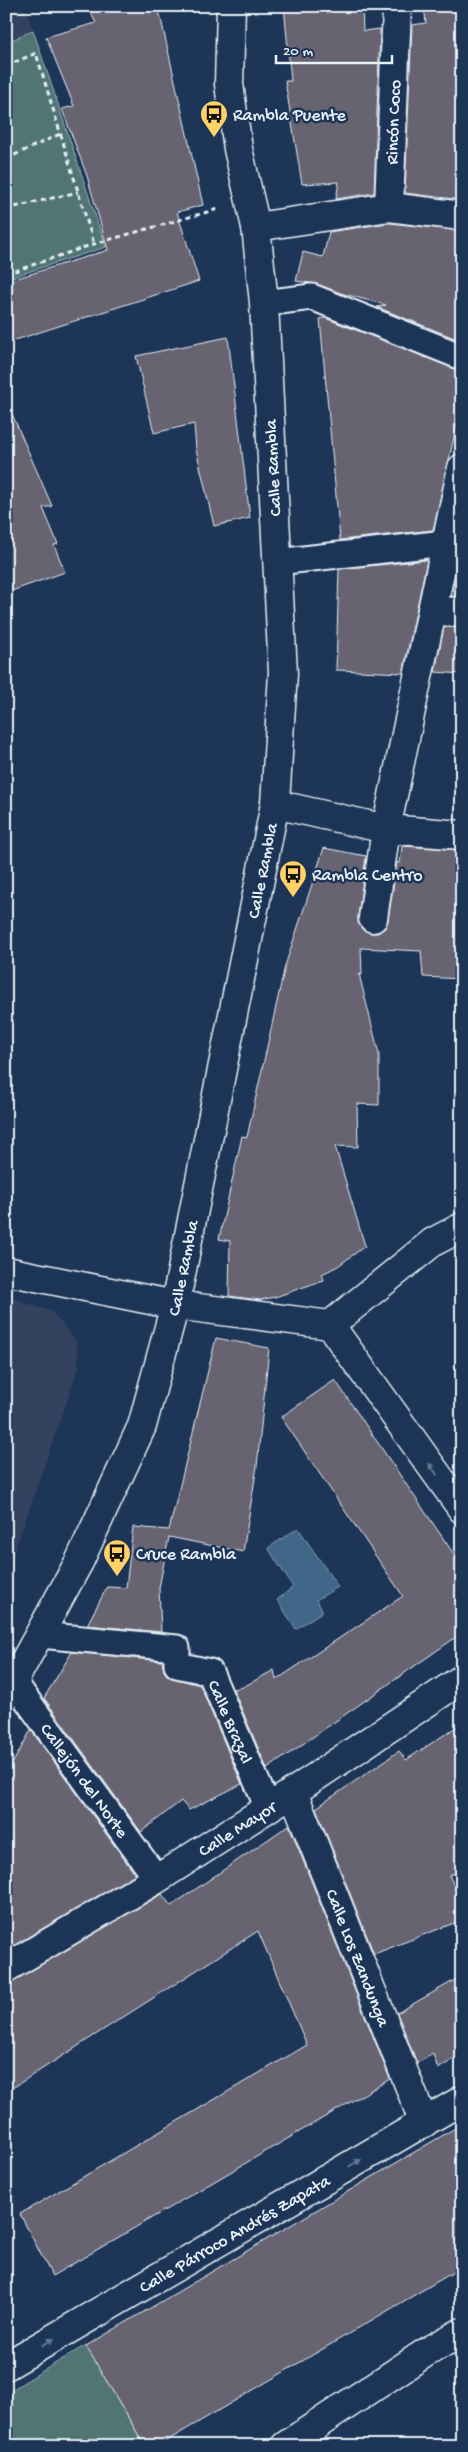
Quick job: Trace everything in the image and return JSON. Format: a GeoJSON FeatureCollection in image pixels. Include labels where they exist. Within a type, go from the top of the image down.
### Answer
{"type":"FeatureCollection","features":[{"type":"Feature","properties":{"kind":"street","name":"Calle Rambla"},"geometry":{"type":"LineString","coordinates":[[10,1688],[79,1562],[142,1426],[175,1305],[275,804],[283,673],[264,303],[256,228],[238,148],[229,84],[230,6]]}},
{"type":"Feature","properties":{"kind":"street","name":"Rincón Coco"},"geometry":{"type":"LineString","coordinates":[[389,207],[397,6]]}},
{"type":"Feature","properties":{"kind":"street"},"geometry":{"type":"LineString","coordinates":[[256,228],[389,207],[462,216]]}},
{"type":"Feature","properties":{"kind":"street"},"geometry":{"type":"LineString","coordinates":[[264,303],[312,297],[462,357]]}},
{"type":"Feature","properties":{"kind":"street"},"geometry":{"type":"LineString","coordinates":[[374,918],[386,829],[445,542],[460,482]]}},
{"type":"Feature","properties":{"kind":"street"},"geometry":{"type":"LineString","coordinates":[[277,562],[445,542]]}},
{"type":"Feature","properties":{"kind":"street"},"geometry":{"type":"LineString","coordinates":[[432,610],[462,613]]}},
{"type":"Feature","properties":{"kind":"street"},"geometry":{"type":"LineString","coordinates":[[275,804],[386,829],[462,835]]}},
{"type":"Feature","properties":{"kind":"street"},"geometry":{"type":"LineString","coordinates":[[6,1271],[175,1305],[330,1325],[433,1242],[462,1227]]}},
{"type":"Feature","properties":{"kind":"street"},"geometry":{"type":"LineString","coordinates":[[330,1325],[462,1509]]}},
{"type":"Feature","properties":{"kind":"street","name":"Calle Brazal"},"geometry":{"type":"LineString","coordinates":[[40,1635],[178,1648],[177,1665],[210,1672],[268,1808]]}},
{"type":"Feature","properties":{"kind":"street","name":"Calle Mayor"},"geometry":{"type":"LineString","coordinates":[[6,1968],[157,1879],[293,1792],[462,1678]]}},
{"type":"Feature","properties":{"kind":"street","name":"Callejón del Norte"},"geometry":{"type":"LineString","coordinates":[[10,1688],[157,1879]]}},
{"type":"Feature","properties":{"kind":"street","name":"Calle Los Zandunga"},"geometry":{"type":"LineString","coordinates":[[293,1792],[424,2123]]}},
{"type":"Feature","properties":{"kind":"street","name":"Calle Párroco Andrés Zapata"},"geometry":{"type":"LineString","coordinates":[[6,2366],[462,2100]]}},
{"type":"Feature","properties":{"kind":"street"},"geometry":{"type":"LineString","coordinates":[[285,2446],[425,2353],[462,2332]]}},
{"type":"Feature","properties":{"kind":"path"},"geometry":{"type":"LineString","coordinates":[[6,66],[36,53],[94,244]]}},
{"type":"Feature","properties":{"kind":"path"},"geometry":{"type":"LineString","coordinates":[[6,159],[60,134]]}},
{"type":"Feature","properties":{"kind":"path"},"geometry":{"type":"LineString","coordinates":[[6,209],[78,192]]}},
{"type":"Feature","properties":{"kind":"path"},"geometry":{"type":"LineString","coordinates":[[6,274],[94,244],[250,200]]}},
{"type":"Feature","properties":{"kind":"shaded area"},"geometry":{"type":"Polygon","coordinates":[[[6,6],[25,6],[33,30],[6,43],[6,6]]]}},
{"type":"Feature","properties":{"kind":"shaded area"},"geometry":{"type":"Polygon","coordinates":[[[6,1296],[52,1312],[76,1341],[79,1366],[6,1576],[6,1296]]]}},
{"type":"Feature","properties":{"kind":"shaded area"},"geometry":{"type":"Polygon","coordinates":[[[298,1528],[338,1587],[316,1600],[323,1611],[296,1629],[277,1600],[293,1587],[268,1548],[298,1528]]]}},
{"type":"Feature","properties":{"kind":"green space"},"geometry":{"type":"Polygon","coordinates":[[[33,30],[106,247],[6,279],[6,43],[33,30]]]}},
{"type":"Feature","properties":{"kind":"green space"},"geometry":{"type":"Polygon","coordinates":[[[86,2345],[145,2446],[18,2446],[6,2430],[6,2393],[86,2345]]]}},
{"type":"Feature","properties":{"kind":"building"},"geometry":{"type":"Polygon","coordinates":[[[87,6],[158,6],[203,205],[177,212],[199,281],[6,343],[6,293],[13,290],[11,280],[108,250],[87,176],[62,109],[74,106],[46,37],[96,23],[87,6]]]}},
{"type":"Feature","properties":{"kind":"building"},"geometry":{"type":"Polygon","coordinates":[[[284,6],[362,6],[363,31],[380,29],[374,193],[336,199],[339,182],[302,184],[285,81],[291,81],[284,6]]]}},
{"type":"Feature","properties":{"kind":"building"},"geometry":{"type":"Polygon","coordinates":[[[424,6],[462,6],[462,200],[405,193],[412,25],[426,23],[424,6]]]}},
{"type":"Feature","properties":{"kind":"building"},"geometry":{"type":"Polygon","coordinates":[[[389,223],[462,231],[462,341],[377,307],[386,305],[340,293],[317,284],[296,281],[303,252],[323,257],[329,232],[389,223]]]}},
{"type":"Feature","properties":{"kind":"building"},"geometry":{"type":"Polygon","coordinates":[[[325,318],[462,371],[462,402],[433,530],[340,540],[320,319],[325,318]]]}},
{"type":"Feature","properties":{"kind":"building"},"geometry":{"type":"Polygon","coordinates":[[[228,337],[250,518],[214,526],[196,449],[194,424],[154,433],[136,356],[228,337]]]}},
{"type":"Feature","properties":{"kind":"building"},"geometry":{"type":"Polygon","coordinates":[[[6,400],[52,506],[43,508],[58,544],[54,545],[65,572],[6,593],[6,400]]]}},
{"type":"Feature","properties":{"kind":"building"},"geometry":{"type":"Polygon","coordinates":[[[462,545],[462,597],[451,596],[462,545]]]}},
{"type":"Feature","properties":{"kind":"building"},"geometry":{"type":"Polygon","coordinates":[[[427,560],[403,673],[336,670],[339,569],[427,560]]]}},
{"type":"Feature","properties":{"kind":"building"},"geometry":{"type":"Polygon","coordinates":[[[444,627],[462,628],[462,674],[435,672],[444,627]]]}},
{"type":"Feature","properties":{"kind":"building"},"geometry":{"type":"Polygon","coordinates":[[[402,846],[462,850],[462,979],[423,977],[421,951],[361,948],[362,975],[359,974],[379,1054],[379,1105],[357,1104],[358,1147],[335,1146],[365,1246],[338,1266],[322,1274],[324,1280],[275,1297],[260,1300],[229,1296],[230,1241],[219,1239],[242,1136],[247,1137],[285,966],[324,848],[366,856],[358,923],[363,930],[378,933],[385,928],[388,921],[397,862],[400,863],[402,846]]]}},
{"type":"Feature","properties":{"kind":"building"},"geometry":{"type":"Polygon","coordinates":[[[216,1338],[269,1348],[257,1466],[243,1552],[169,1537],[159,1588],[161,1632],[87,1625],[107,1587],[126,1588],[133,1527],[169,1530],[216,1338]]]}},
{"type":"Feature","properties":{"kind":"building"},"geometry":{"type":"Polygon","coordinates":[[[335,1380],[462,1566],[462,1633],[267,1769],[233,1689],[243,1687],[274,1670],[276,1680],[403,1596],[281,1417],[335,1380]]]}},
{"type":"Feature","properties":{"kind":"building"},"geometry":{"type":"Polygon","coordinates":[[[72,1652],[162,1661],[164,1671],[169,1677],[200,1685],[242,1784],[189,1810],[181,1801],[141,1832],[44,1698],[72,1652]]]}},
{"type":"Feature","properties":{"kind":"building"},"geometry":{"type":"Polygon","coordinates":[[[462,1723],[462,1871],[449,1875],[462,1903],[462,1920],[374,1954],[316,1808],[399,1751],[406,1760],[462,1723]]]}},
{"type":"Feature","properties":{"kind":"building"},"geometry":{"type":"Polygon","coordinates":[[[31,1730],[135,1874],[6,1950],[6,1775],[31,1730]]]}},
{"type":"Feature","properties":{"kind":"building"},"geometry":{"type":"Polygon","coordinates":[[[289,1825],[390,2079],[52,2276],[20,2214],[307,2045],[258,1931],[6,2092],[6,1984],[162,1894],[171,1906],[289,1825]]]}},
{"type":"Feature","properties":{"kind":"building"},"geometry":{"type":"Polygon","coordinates":[[[462,1976],[462,2054],[438,2069],[433,2054],[417,2063],[397,2013],[462,1976]]]}},
{"type":"Feature","properties":{"kind":"building"},"geometry":{"type":"Polygon","coordinates":[[[462,2124],[462,2267],[158,2446],[145,2446],[86,2346],[462,2124]]]}},
{"type":"Feature","properties":{"kind":"place","name":"Rambla Puente"},"geometry":{"type":"Point","coordinates":[214,138]}},
{"type":"Feature","properties":{"kind":"place","name":"Rambla Centro"},"geometry":{"type":"Point","coordinates":[293,898]}},
{"type":"Feature","properties":{"kind":"place","name":"Cruce Rambla"},"geometry":{"type":"Point","coordinates":[117,1577]}}]}
